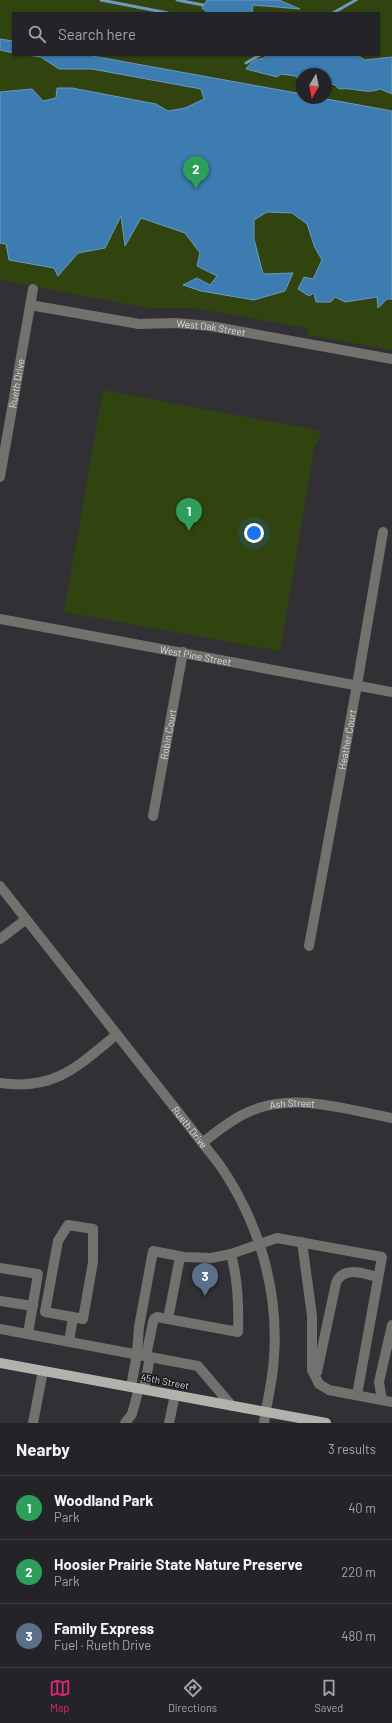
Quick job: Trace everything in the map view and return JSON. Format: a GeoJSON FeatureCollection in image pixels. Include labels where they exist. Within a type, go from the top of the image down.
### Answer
{"type":"FeatureCollection","features":[{"type":"Feature","properties":{"kind":"main road","name":"45th Street"},"geometry":{"type":"LineString","coordinates":[[0,1363],[326,1423]]}},
{"type":"Feature","properties":{"kind":"street","name":"Rueth Drive"},"geometry":{"type":"LineString","coordinates":[[0,477],[33,289]]}},
{"type":"Feature","properties":{"kind":"street","name":"West Oak Street"},"geometry":{"type":"LineString","coordinates":[[30,306],[139,324],[176,323],[210,326],[392,359]]}},
{"type":"Feature","properties":{"kind":"street","name":"Heather Court"},"geometry":{"type":"LineString","coordinates":[[309,946],[357,685],[383,532]]}},
{"type":"Feature","properties":{"kind":"street","name":"West Pine Street"},"geometry":{"type":"LineString","coordinates":[[0,619],[392,692]]}},
{"type":"Feature","properties":{"kind":"street","name":"Robin Court"},"geometry":{"type":"LineString","coordinates":[[153,816],[183,652]]}},
{"type":"Feature","properties":{"kind":"street","name":"Rueth Drive"},"geometry":{"type":"LineString","coordinates":[[0,886],[116,1036],[202,1143],[236,1191],[249,1216],[259,1244],[270,1286],[275,1331],[272,1380],[264,1423]]}},
{"type":"Feature","properties":{"kind":"street"},"geometry":{"type":"LineString","coordinates":[[0,939],[25,920]]}},
{"type":"Feature","properties":{"kind":"street"},"geometry":{"type":"LineString","coordinates":[[0,1083],[26,1085],[51,1080],[75,1068],[116,1036]]}},
{"type":"Feature","properties":{"kind":"street","name":"Ash Street"},"geometry":{"type":"LineString","coordinates":[[202,1143],[230,1122],[244,1114],[271,1105],[286,1102],[318,1104],[392,1118]]}},
{"type":"Feature","properties":{"kind":"street"},"geometry":{"type":"LineString","coordinates":[[68,1225],[94,1229],[93,1262],[83,1319],[73,1317],[45,1312],[58,1241],[68,1225]]}},
{"type":"Feature","properties":{"kind":"street"},"geometry":{"type":"LineString","coordinates":[[144,1356],[140,1327],[153,1251],[180,1256],[205,1258],[231,1254],[277,1238],[302,1242],[382,1258],[357,1395]]}},
{"type":"Feature","properties":{"kind":"street"},"geometry":{"type":"LineString","coordinates":[[302,1242],[312,1316],[312,1370],[316,1380],[323,1388],[329,1390],[387,1401]]}},
{"type":"Feature","properties":{"kind":"street"},"geometry":{"type":"LineString","coordinates":[[125,1423],[132,1414],[144,1356],[154,1319],[157,1317],[238,1332],[238,1286],[231,1254]]}},
{"type":"Feature","properties":{"kind":"street"},"geometry":{"type":"LineString","coordinates":[[168,1319],[180,1256]]}},
{"type":"Feature","properties":{"kind":"street"},"geometry":{"type":"LineString","coordinates":[[0,1268],[38,1274],[28,1334]]}},
{"type":"Feature","properties":{"kind":"street"},"geometry":{"type":"LineString","coordinates":[[316,1380],[337,1279],[342,1273],[348,1272],[378,1277]]}},
{"type":"Feature","properties":{"kind":"street"},"geometry":{"type":"LineString","coordinates":[[0,1301],[33,1306]]}},
{"type":"Feature","properties":{"kind":"street"},"geometry":{"type":"LineString","coordinates":[[69,1342],[73,1317]]}},
{"type":"Feature","properties":{"kind":"street"},"geometry":{"type":"LineString","coordinates":[[387,1401],[379,1382],[387,1364],[388,1346],[392,1325]]}},
{"type":"Feature","properties":{"kind":"street"},"geometry":{"type":"LineString","coordinates":[[0,1332],[28,1334],[198,1366],[232,1406]]}},
{"type":"Feature","properties":{"kind":"street"},"geometry":{"type":"LineString","coordinates":[[33,1423],[43,1370]]}},
{"type":"Feature","properties":{"kind":"street"},"geometry":{"type":"LineString","coordinates":[[169,1423],[175,1395]]}},
{"type":"Feature","properties":{"kind":"green space"},"geometry":{"type":"Polygon","coordinates":[[[0,0],[392,0],[392,350],[308,335],[307,328],[193,308],[148,308],[0,280],[0,0]]]}},
{"type":"Feature","properties":{"kind":"green space"},"geometry":{"type":"Polygon","coordinates":[[[103,390],[322,431],[314,449],[280,651],[64,612],[103,390]]]}},
{"type":"Feature","properties":{"kind":"water"},"geometry":{"type":"Polygon","coordinates":[[[207,0],[279,0],[300,9],[253,5],[252,12],[207,12],[202,8],[207,0]]]}},
{"type":"Feature","properties":{"kind":"water"},"geometry":{"type":"Polygon","coordinates":[[[0,39],[12,41],[12,53],[0,50],[0,39]]]}},
{"type":"Feature","properties":{"kind":"water"},"geometry":{"type":"Polygon","coordinates":[[[34,56],[93,56],[296,93],[296,104],[332,104],[332,100],[392,111],[392,299],[387,299],[378,308],[377,297],[345,302],[335,297],[331,302],[316,302],[314,293],[309,296],[298,289],[304,277],[313,279],[322,260],[315,248],[307,224],[292,213],[267,212],[254,220],[254,239],[263,274],[293,273],[285,291],[254,300],[201,291],[183,285],[197,278],[210,285],[217,276],[197,266],[200,253],[185,233],[141,218],[125,246],[121,216],[105,248],[78,253],[58,276],[54,268],[9,260],[6,244],[0,243],[0,92],[32,89],[43,101],[56,98],[57,88],[72,88],[156,104],[168,111],[185,108],[204,99],[201,89],[92,69],[59,69],[41,57],[34,56]]]}},
{"type":"Feature","properties":{"kind":"water"},"geometry":{"type":"Polygon","coordinates":[[[265,56],[359,56],[364,60],[392,57],[392,94],[380,89],[375,91],[365,91],[339,89],[332,84],[332,68],[296,68],[296,77],[281,74],[277,77],[246,69],[256,60],[264,58],[265,56]]]}},
{"type":"Feature","properties":{"kind":"waterway"},"geometry":{"type":"LineString","coordinates":[[101,0],[163,12]]}},
{"type":"Feature","properties":{"kind":"waterway"},"geometry":{"type":"LineString","coordinates":[[177,0],[203,5]]}},
{"type":"Feature","properties":{"kind":"waterway"},"geometry":{"type":"LineString","coordinates":[[335,12],[356,0]]}},
{"type":"Feature","properties":{"kind":"waterway"},"geometry":{"type":"LineString","coordinates":[[246,63],[258,56]]}},
{"type":"Feature","properties":{"kind":"place","name":"Hoosier Prairie State Nature Preserve"},"geometry":{"type":"Point","coordinates":[196,189]}},
{"type":"Feature","properties":{"kind":"place","name":"Woodland Park"},"geometry":{"type":"Point","coordinates":[189,531]}},
{"type":"Feature","properties":{"kind":"place","name":"Family Express"},"geometry":{"type":"Point","coordinates":[205,1296]}}]}
